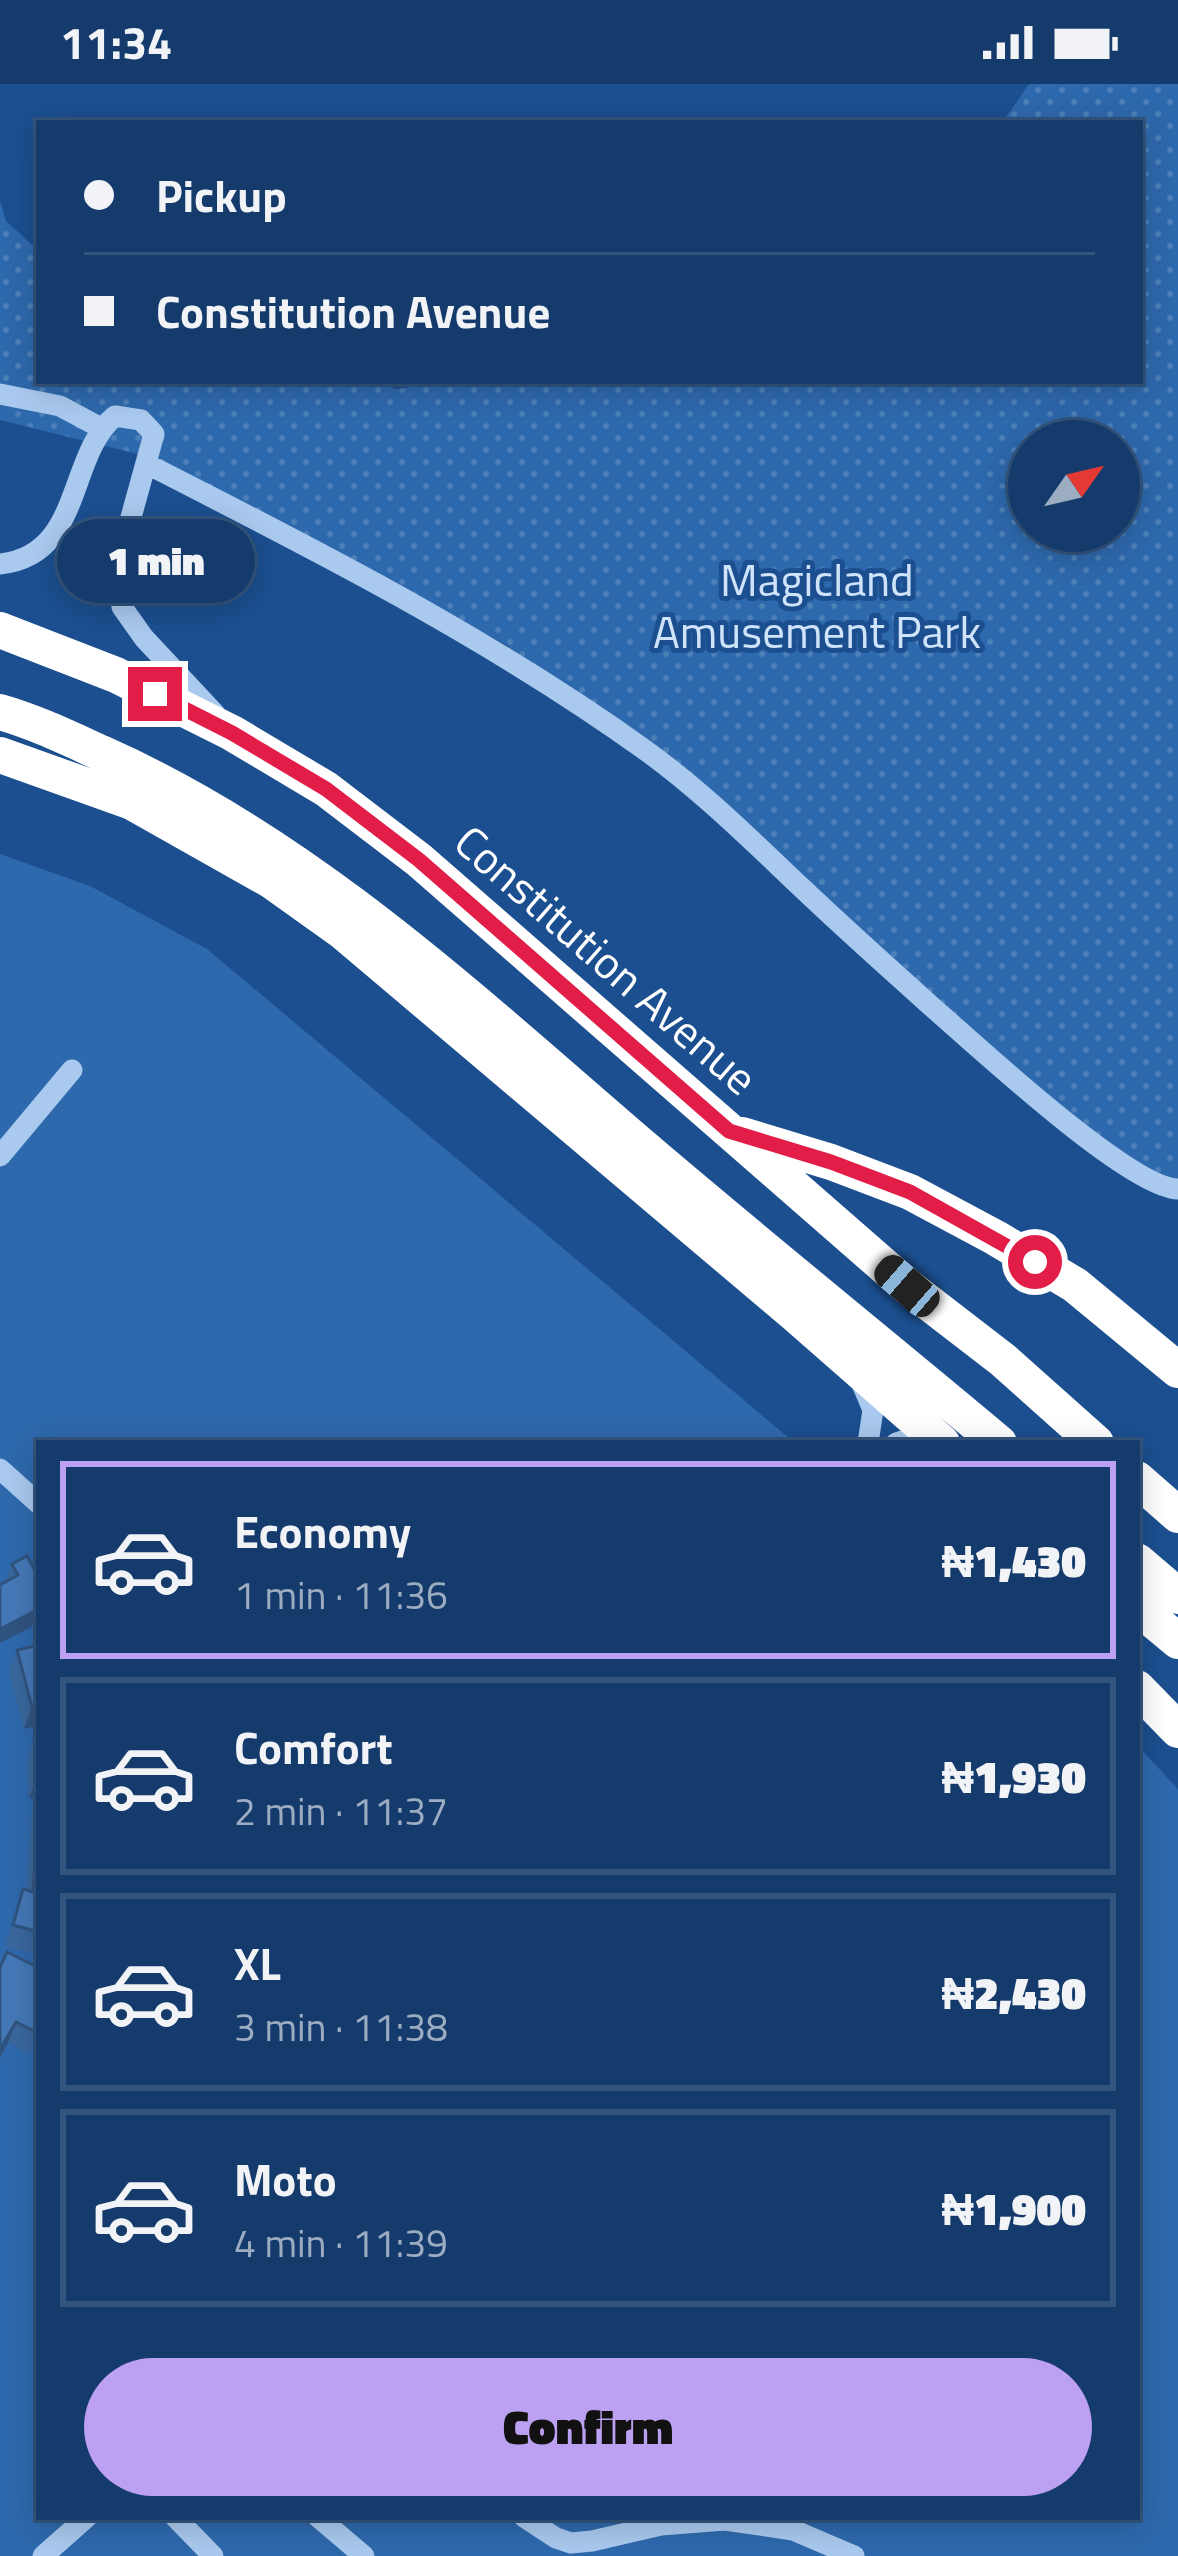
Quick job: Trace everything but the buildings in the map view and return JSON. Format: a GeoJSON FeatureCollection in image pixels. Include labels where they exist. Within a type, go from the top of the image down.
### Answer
{"type":"FeatureCollection","features":[{"type":"Feature","properties":{"kind":"highway","name":"Constitution Avenue"},"geometry":{"type":"LineString","coordinates":[[0,630],[116,675],[232,733],[326,789],[419,860],[907,1286],[1003,1360],[1085,1434]]}},
{"type":"Feature","properties":{"kind":"highway"},"geometry":{"type":"LineString","coordinates":[[0,712],[135,768],[239,825],[338,893],[995,1440]]}},
{"type":"Feature","properties":{"kind":"highway"},"geometry":{"type":"LineString","coordinates":[[3,754],[132,802],[272,881],[342,931],[855,1367],[922,1440]]}},
{"type":"Feature","properties":{"kind":"highway"},"geometry":{"type":"LineString","coordinates":[[729,1131],[910,1192],[1075,1285],[1178,1370]]}},
{"type":"Feature","properties":{"kind":"highway"},"geometry":{"type":"LineString","coordinates":[[1140,1482],[1178,1515]]}},
{"type":"Feature","properties":{"kind":"highway"},"geometry":{"type":"LineString","coordinates":[[1140,1564],[1178,1596]]}},
{"type":"Feature","properties":{"kind":"highway"},"geometry":{"type":"LineString","coordinates":[[1140,1609],[1178,1641]]}},
{"type":"Feature","properties":{"kind":"highway"},"geometry":{"type":"LineString","coordinates":[[1140,1691],[1178,1730]]}},
{"type":"Feature","properties":{"kind":"lane"},"geometry":{"type":"LineString","coordinates":[[0,394],[60,406],[101,428]]}},
{"type":"Feature","properties":{"kind":"lane"},"geometry":{"type":"LineString","coordinates":[[0,564],[13,563],[44,545],[70,509],[101,428],[115,416],[141,420],[154,434],[120,557],[122,607],[144,638],[232,733]]}},
{"type":"Feature","properties":{"kind":"lane"},"geometry":{"type":"LineString","coordinates":[[147,464],[428,611],[648,752],[732,822],[957,1029],[1099,1148],[1156,1183],[1178,1189]]}},
{"type":"Feature","properties":{"kind":"lane"},"geometry":{"type":"LineString","coordinates":[[3,1148],[72,1070]]}},
{"type":"Feature","properties":{"kind":"lane"},"geometry":{"type":"LineString","coordinates":[[855,1367],[872,1410],[868,1440]]}},
{"type":"Feature","properties":{"kind":"lane"},"geometry":{"type":"LineString","coordinates":[[0,1469],[36,1501]]}},
{"type":"Feature","properties":{"kind":"lane"},"geometry":{"type":"LineString","coordinates":[[43,2556],[84,2520]]}},
{"type":"Feature","properties":{"kind":"lane"},"geometry":{"type":"LineString","coordinates":[[178,2520],[213,2556]]}},
{"type":"Feature","properties":{"kind":"lane"},"geometry":{"type":"LineString","coordinates":[[322,2520],[364,2556]]}},
{"type":"Feature","properties":{"kind":"lane"},"geometry":{"type":"LineString","coordinates":[[529,2520],[571,2543],[661,2524],[724,2520],[793,2530],[854,2556]]}},
{"type":"Feature","properties":{"kind":"green space","name":"Magicland Amusement Park"},"geometry":{"type":"Polygon","coordinates":[[[1029,84],[1178,84],[1178,1189],[1096,1140],[916,979],[506,645],[162,460],[0,420],[0,201],[6,221],[36,248],[36,384],[376,384],[397,389],[434,384],[1143,384],[1143,120],[1004,120],[1029,84]]]}},
{"type":"Feature","properties":{"kind":"green space"},"geometry":{"type":"Polygon","coordinates":[[[0,854],[90,886],[207,949],[791,1440],[36,1440],[36,2520],[1140,2520],[1140,1748],[1178,1789],[1178,2556],[0,2556],[0,854]]]}},
{"type":"Feature","properties":{"kind":"route"},"geometry":{"type":"LineString","coordinates":[[155,694],[326,789],[419,860],[729,1131],[910,1192],[1035,1262]]}}]}
